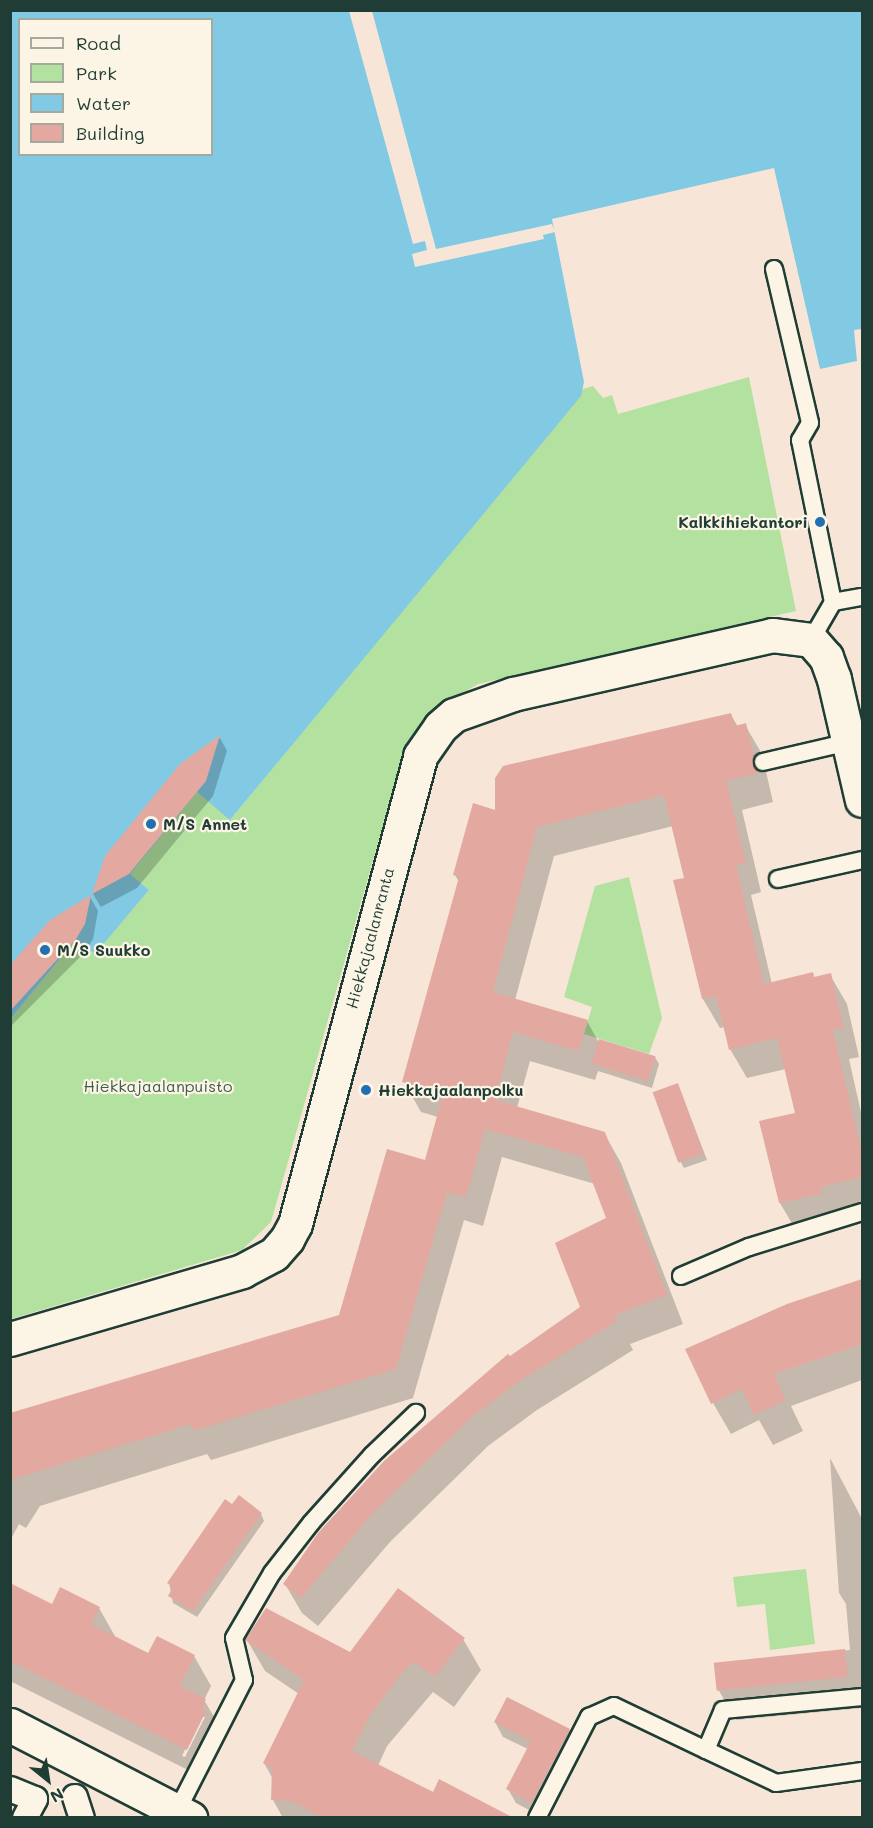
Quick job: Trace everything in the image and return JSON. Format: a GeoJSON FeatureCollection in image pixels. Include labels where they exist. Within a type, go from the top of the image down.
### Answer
{"type":"FeatureCollection","features":[{"type":"Feature","properties":{"kind":"street","name":"Hiekkajaalanranta"},"geometry":{"type":"LineString","coordinates":[[10,1340],[242,1272],[274,1254],[287,1239],[294,1224],[420,756],[440,727],[454,715],[513,694],[772,635],[811,640]]}},
{"type":"Feature","properties":{"kind":"street"},"geometry":{"type":"LineString","coordinates":[[811,640],[830,668],[862,800]]}},
{"type":"Feature","properties":{"kind":"street"},"geometry":{"type":"LineString","coordinates":[[10,1725],[183,1814]]}},
{"type":"Feature","properties":{"kind":"street"},"geometry":{"type":"LineString","coordinates":[[10,1790],[35,1799],[25,1818]]}},
{"type":"Feature","properties":{"kind":"lane"},"geometry":{"type":"LineString","coordinates":[[774,269],[810,423],[800,440],[833,602],[811,640]]}},
{"type":"Feature","properties":{"kind":"lane"},"geometry":{"type":"LineString","coordinates":[[833,602],[862,597]]}},
{"type":"Feature","properties":{"kind":"lane"},"geometry":{"type":"LineString","coordinates":[[763,762],[849,742]]}},
{"type":"Feature","properties":{"kind":"lane"},"geometry":{"type":"LineString","coordinates":[[778,879],[862,860]]}},
{"type":"Feature","properties":{"kind":"lane"},"geometry":{"type":"LineString","coordinates":[[681,1276],[749,1247],[862,1212]]}},
{"type":"Feature","properties":{"kind":"lane"},"geometry":{"type":"LineString","coordinates":[[183,1814],[244,1680],[234,1638],[272,1573],[356,1472],[416,1413]]}},
{"type":"Feature","properties":{"kind":"lane"},"geometry":{"type":"LineString","coordinates":[[706,1750],[723,1710],[862,1697]]}},
{"type":"Feature","properties":{"kind":"lane"},"geometry":{"type":"LineString","coordinates":[[537,1818],[589,1716],[614,1706],[776,1783],[862,1771]]}},
{"type":"Feature","properties":{"kind":"green space","name":"Hiekkajaalanpuisto"},"geometry":{"type":"Polygon","coordinates":[[[749,377],[796,611],[478,684],[434,709],[403,754],[271,1222],[242,1250],[11,1319],[11,1018],[76,939],[95,953],[149,890],[129,874],[197,792],[231,819],[583,389],[593,386],[603,398],[612,395],[618,414],[749,377]]]}},
{"type":"Feature","properties":{"kind":"green space"},"geometry":{"type":"Polygon","coordinates":[[[629,877],[662,1018],[649,1054],[584,1034],[592,1007],[564,997],[595,886],[629,877]]]}},
{"type":"Feature","properties":{"kind":"green space"},"geometry":{"type":"Polygon","coordinates":[[[806,1569],[815,1644],[770,1650],[765,1604],[737,1607],[733,1577],[806,1569]]]}},
{"type":"Feature","properties":{"kind":"water"},"geometry":{"type":"Polygon","coordinates":[[[11,11],[862,11],[862,329],[854,330],[857,361],[820,369],[774,168],[552,219],[584,382],[581,396],[230,820],[197,792],[130,874],[149,890],[95,954],[76,939],[11,1018],[11,11]]]}},
{"type":"Feature","properties":{"kind":"pier"},"geometry":{"type":"Polygon","coordinates":[[[349,11],[372,11],[436,249],[552,224],[555,232],[543,235],[544,239],[415,267],[412,254],[427,250],[425,241],[413,244],[349,11]]]}},
{"type":"Feature","properties":{"kind":"building"},"geometry":{"type":"Polygon","coordinates":[[[731,713],[735,726],[746,723],[758,773],[726,781],[746,863],[736,865],[764,984],[813,972],[814,977],[831,973],[844,1028],[833,1030],[862,1154],[862,1177],[820,1187],[822,1194],[779,1203],[759,1121],[795,1113],[777,1038],[729,1050],[716,996],[702,999],[673,880],[684,878],[664,795],[537,827],[493,992],[588,1020],[578,1051],[513,1032],[495,1100],[605,1132],[667,1295],[615,1315],[617,1321],[521,1380],[472,1417],[373,1513],[301,1598],[283,1584],[318,1533],[384,1461],[508,1354],[510,1356],[580,1307],[555,1243],[606,1218],[583,1157],[485,1129],[466,1197],[447,1192],[396,1369],[193,1431],[191,1424],[10,1480],[10,1413],[339,1315],[387,1149],[425,1160],[443,1094],[402,1082],[459,877],[453,875],[473,803],[495,810],[495,778],[503,766],[731,713]]]}},
{"type":"Feature","properties":{"kind":"building","name":"M/S Annet"},"geometry":{"type":"Polygon","coordinates":[[[220,735],[206,781],[129,874],[92,894],[105,856],[180,764],[220,735]]]}},
{"type":"Feature","properties":{"kind":"building","name":"M/S Suukko"},"geometry":{"type":"Polygon","coordinates":[[[91,895],[85,924],[76,939],[10,1011],[10,965],[50,920],[91,895]]]}},
{"type":"Feature","properties":{"kind":"building"},"geometry":{"type":"Polygon","coordinates":[[[599,1039],[655,1056],[648,1081],[591,1064],[599,1039]]]}},
{"type":"Feature","properties":{"kind":"building"},"geometry":{"type":"Polygon","coordinates":[[[678,1083],[704,1153],[678,1163],[653,1092],[678,1083]]]}},
{"type":"Feature","properties":{"kind":"building"},"geometry":{"type":"Polygon","coordinates":[[[862,1279],[862,1344],[774,1374],[786,1400],[754,1415],[742,1389],[711,1404],[685,1349],[787,1304],[862,1279]]]}},
{"type":"Feature","properties":{"kind":"building"},"geometry":{"type":"Polygon","coordinates":[[[239,1495],[262,1513],[193,1611],[168,1596],[173,1587],[167,1583],[225,1499],[232,1504],[239,1495]]]}},
{"type":"Feature","properties":{"kind":"building"},"geometry":{"type":"Polygon","coordinates":[[[10,1583],[52,1604],[60,1587],[100,1607],[91,1624],[148,1653],[157,1636],[195,1655],[180,1686],[206,1699],[202,1709],[206,1711],[187,1750],[10,1661],[10,1583]]]}},
{"type":"Feature","properties":{"kind":"building"},"geometry":{"type":"Polygon","coordinates":[[[398,1588],[465,1638],[435,1677],[414,1662],[402,1673],[370,1715],[352,1751],[433,1792],[439,1779],[514,1818],[324,1818],[291,1801],[271,1800],[272,1768],[263,1763],[304,1680],[245,1640],[266,1608],[350,1652],[398,1588]]]}},
{"type":"Feature","properties":{"kind":"building"},"geometry":{"type":"Polygon","coordinates":[[[845,1649],[848,1677],[717,1691],[714,1663],[845,1649]]]}},
{"type":"Feature","properties":{"kind":"building"},"geometry":{"type":"Polygon","coordinates":[[[507,1697],[570,1729],[531,1803],[506,1789],[531,1741],[494,1722],[507,1697]]]}},
{"type":"Feature","properties":{"kind":"place","name":"Kalkkihiekantori"},"geometry":{"type":"Point","coordinates":[820,522]}},
{"type":"Feature","properties":{"kind":"place","name":"M/S Annet"},"geometry":{"type":"Point","coordinates":[151,824]}},
{"type":"Feature","properties":{"kind":"place","name":"M/S Suukko"},"geometry":{"type":"Point","coordinates":[45,950]}},
{"type":"Feature","properties":{"kind":"place","name":"Hiekkajaalanpolku"},"geometry":{"type":"Point","coordinates":[366,1090]}}]}
